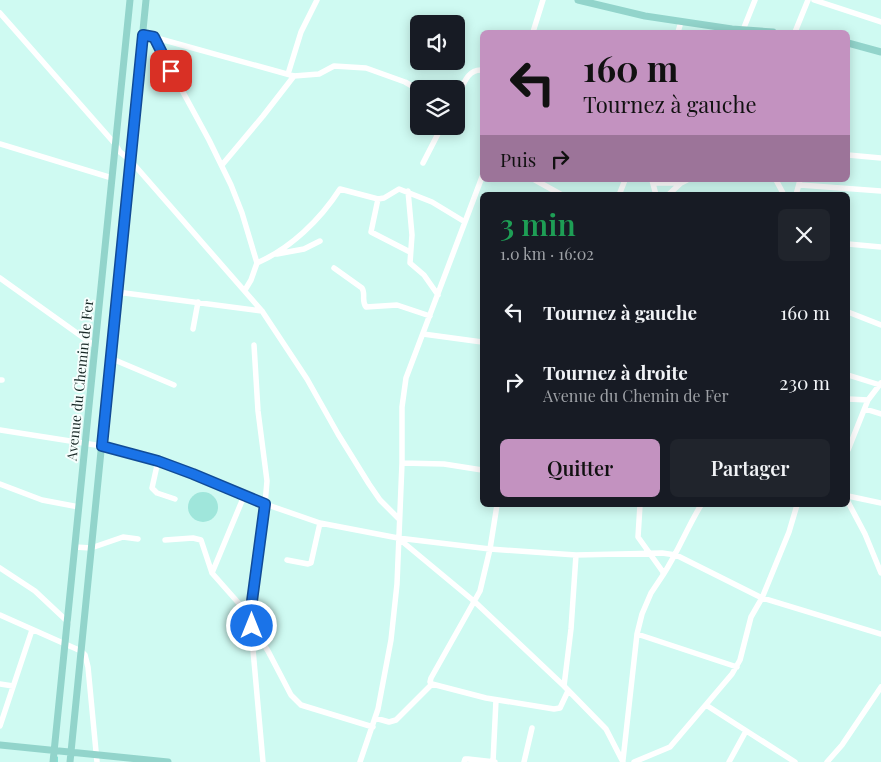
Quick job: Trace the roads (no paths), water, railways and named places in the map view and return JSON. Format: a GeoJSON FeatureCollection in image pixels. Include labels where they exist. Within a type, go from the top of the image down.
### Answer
{"type":"FeatureCollection","features":[{"type":"Feature","properties":{"kind":"main road","name":"Avenue du Chemin de Fer"},"geometry":{"type":"LineString","coordinates":[[54,762],[130,0]]}},
{"type":"Feature","properties":{"kind":"main road","name":"Avenue du Chemin de Fer"},"geometry":{"type":"LineString","coordinates":[[70,762],[146,0]]}},
{"type":"Feature","properties":{"kind":"main road"},"geometry":{"type":"LineString","coordinates":[[578,0],[645,16],[743,30]]}},
{"type":"Feature","properties":{"kind":"main road"},"geometry":{"type":"LineString","coordinates":[[850,44],[881,52]]}},
{"type":"Feature","properties":{"kind":"main road"},"geometry":{"type":"LineString","coordinates":[[0,745],[71,752],[96,758],[168,762]]}},
{"type":"Feature","properties":{"kind":"street"},"geometry":{"type":"LineString","coordinates":[[222,165],[264,116],[291,75],[301,32],[317,0]]}},
{"type":"Feature","properties":{"kind":"street"},"geometry":{"type":"LineString","coordinates":[[534,30],[543,0]]}},
{"type":"Feature","properties":{"kind":"street"},"geometry":{"type":"LineString","coordinates":[[743,30],[755,0]]}},
{"type":"Feature","properties":{"kind":"street"},"geometry":{"type":"LineString","coordinates":[[796,30],[808,0]]}},
{"type":"Feature","properties":{"kind":"street"},"geometry":{"type":"LineString","coordinates":[[814,0],[881,22]]}},
{"type":"Feature","properties":{"kind":"street"},"geometry":{"type":"LineString","coordinates":[[0,12],[116,145],[120,152],[130,160],[262,310],[307,380],[369,484],[380,500],[399,518]]}},
{"type":"Feature","properties":{"kind":"street"},"geometry":{"type":"LineString","coordinates":[[679,30],[681,22]]}},
{"type":"Feature","properties":{"kind":"street"},"geometry":{"type":"LineString","coordinates":[[143,35],[291,75],[319,74],[334,66],[349,66],[366,68],[410,86]]}},
{"type":"Feature","properties":{"kind":"street"},"geometry":{"type":"LineString","coordinates":[[154,37],[222,165],[242,213],[257,263],[245,290]]}},
{"type":"Feature","properties":{"kind":"street"},"geometry":{"type":"LineString","coordinates":[[465,82],[470,72],[480,70]]}},
{"type":"Feature","properties":{"kind":"street"},"geometry":{"type":"LineString","coordinates":[[423,163],[437,135]]}},
{"type":"Feature","properties":{"kind":"street"},"geometry":{"type":"LineString","coordinates":[[0,144],[112,178]]}},
{"type":"Feature","properties":{"kind":"street"},"geometry":{"type":"LineString","coordinates":[[850,155],[881,158]]}},
{"type":"Feature","properties":{"kind":"street"},"geometry":{"type":"LineString","coordinates":[[360,762],[375,718],[391,640],[397,584],[402,463],[401,420],[404,392],[410,366],[480,182]]}},
{"type":"Feature","properties":{"kind":"street"},"geometry":{"type":"LineString","coordinates":[[538,182],[556,192]]}},
{"type":"Feature","properties":{"kind":"street"},"geometry":{"type":"LineString","coordinates":[[652,182],[684,182]]}},
{"type":"Feature","properties":{"kind":"street"},"geometry":{"type":"LineString","coordinates":[[672,192],[684,182]]}},
{"type":"Feature","properties":{"kind":"street"},"geometry":{"type":"LineString","coordinates":[[800,182],[881,191]]}},
{"type":"Feature","properties":{"kind":"street"},"geometry":{"type":"LineString","coordinates":[[277,254],[320,217],[340,189],[378,199],[384,198],[399,189],[408,191],[432,202],[465,222]]}},
{"type":"Feature","properties":{"kind":"street"},"geometry":{"type":"LineString","coordinates":[[408,191],[412,235],[411,266],[424,275],[438,294]]}},
{"type":"Feature","properties":{"kind":"street"},"geometry":{"type":"LineString","coordinates":[[378,199],[371,232],[410,252]]}},
{"type":"Feature","properties":{"kind":"street"},"geometry":{"type":"LineString","coordinates":[[257,263],[277,254],[299,250],[320,241]]}},
{"type":"Feature","properties":{"kind":"street"},"geometry":{"type":"LineString","coordinates":[[850,244],[881,248]]}},
{"type":"Feature","properties":{"kind":"street"},"geometry":{"type":"LineString","coordinates":[[334,268],[364,290],[363,302],[366,307],[397,305],[430,316]]}},
{"type":"Feature","properties":{"kind":"street"},"geometry":{"type":"LineString","coordinates":[[0,278],[96,346]]}},
{"type":"Feature","properties":{"kind":"street"},"geometry":{"type":"LineString","coordinates":[[117,292],[262,310]]}},
{"type":"Feature","properties":{"kind":"street"},"geometry":{"type":"LineString","coordinates":[[193,330],[198,302]]}},
{"type":"Feature","properties":{"kind":"street"},"geometry":{"type":"LineString","coordinates":[[850,313],[881,325]]}},
{"type":"Feature","properties":{"kind":"street"},"geometry":{"type":"LineString","coordinates":[[423,334],[480,342]]}},
{"type":"Feature","properties":{"kind":"street"},"geometry":{"type":"LineString","coordinates":[[254,346],[258,411],[267,482],[250,616],[263,762]]}},
{"type":"Feature","properties":{"kind":"street"},"geometry":{"type":"LineString","coordinates":[[110,358],[174,385]]}},
{"type":"Feature","properties":{"kind":"street"},"geometry":{"type":"LineString","coordinates":[[850,376],[880,384],[868,400],[850,445]]}},
{"type":"Feature","properties":{"kind":"street"},"geometry":{"type":"LineString","coordinates":[[850,399],[868,400]]}},
{"type":"Feature","properties":{"kind":"street"},"geometry":{"type":"LineString","coordinates":[[865,409],[881,414]]}},
{"type":"Feature","properties":{"kind":"street"},"geometry":{"type":"LineString","coordinates":[[0,430],[102,446],[158,461],[244,496],[320,523],[398,538],[490,549],[576,555],[676,555],[762,598],[881,634]]}},
{"type":"Feature","properties":{"kind":"street"},"geometry":{"type":"LineString","coordinates":[[158,461],[152,488],[156,492],[175,499]]}},
{"type":"Feature","properties":{"kind":"street"},"geometry":{"type":"LineString","coordinates":[[402,463],[444,464],[480,470]]}},
{"type":"Feature","properties":{"kind":"street"},"geometry":{"type":"LineString","coordinates":[[0,484],[42,500],[79,508]]}},
{"type":"Feature","properties":{"kind":"street"},"geometry":{"type":"LineString","coordinates":[[212,573],[244,496]]}},
{"type":"Feature","properties":{"kind":"street"},"geometry":{"type":"LineString","coordinates":[[850,496],[881,503]]}},
{"type":"Feature","properties":{"kind":"street"},"geometry":{"type":"LineString","coordinates":[[850,505],[859,521],[881,573]]}},
{"type":"Feature","properties":{"kind":"street"},"geometry":{"type":"LineString","coordinates":[[432,684],[431,678],[480,592],[490,549],[497,507]]}},
{"type":"Feature","properties":{"kind":"street"},"geometry":{"type":"LineString","coordinates":[[640,507],[637,533],[664,575]]}},
{"type":"Feature","properties":{"kind":"street"},"geometry":{"type":"LineString","coordinates":[[623,761],[637,634],[642,614],[651,593],[676,555],[682,538],[700,507]]}},
{"type":"Feature","properties":{"kind":"street"},"geometry":{"type":"LineString","coordinates":[[634,762],[670,747],[726,683],[737,667],[752,617],[762,598],[792,525],[796,507]]}},
{"type":"Feature","properties":{"kind":"street"},"geometry":{"type":"LineString","coordinates":[[288,560],[311,563],[320,523]]}},
{"type":"Feature","properties":{"kind":"street"},"geometry":{"type":"LineString","coordinates":[[75,547],[91,548],[123,537],[138,539]]}},
{"type":"Feature","properties":{"kind":"street"},"geometry":{"type":"LineString","coordinates":[[165,540],[195,538],[201,540],[212,573],[250,616]]}},
{"type":"Feature","properties":{"kind":"street"},"geometry":{"type":"LineString","coordinates":[[398,538],[475,602],[566,688],[606,730],[623,761]]}},
{"type":"Feature","properties":{"kind":"street"},"geometry":{"type":"LineString","coordinates":[[432,684],[453,691],[496,700],[558,709],[566,688],[576,555]]}},
{"type":"Feature","properties":{"kind":"street"},"geometry":{"type":"LineString","coordinates":[[0,568],[36,592],[68,622]]}},
{"type":"Feature","properties":{"kind":"street"},"geometry":{"type":"LineString","coordinates":[[0,615],[85,654],[88,667],[96,758]]}},
{"type":"Feature","properties":{"kind":"street"},"geometry":{"type":"LineString","coordinates":[[252,626],[296,700],[301,705],[372,728]]}},
{"type":"Feature","properties":{"kind":"street"},"geometry":{"type":"LineString","coordinates":[[0,726],[32,630]]}},
{"type":"Feature","properties":{"kind":"street"},"geometry":{"type":"LineString","coordinates":[[637,634],[737,667]]}},
{"type":"Feature","properties":{"kind":"street"},"geometry":{"type":"LineString","coordinates":[[0,684],[13,686]]}},
{"type":"Feature","properties":{"kind":"street"},"geometry":{"type":"LineString","coordinates":[[375,718],[389,722],[396,720],[432,684]]}},
{"type":"Feature","properties":{"kind":"street"},"geometry":{"type":"LineString","coordinates":[[827,762],[842,745],[881,686]]}},
{"type":"Feature","properties":{"kind":"street"},"geometry":{"type":"LineString","coordinates":[[464,762],[468,759],[495,762],[496,700]]}},
{"type":"Feature","properties":{"kind":"street"},"geometry":{"type":"LineString","coordinates":[[706,705],[795,762]]}},
{"type":"Feature","properties":{"kind":"street"},"geometry":{"type":"LineString","coordinates":[[524,762],[532,728]]}},
{"type":"Feature","properties":{"kind":"street"},"geometry":{"type":"LineString","coordinates":[[729,762],[746,731]]}},
{"type":"Feature","properties":{"kind":"waterway"},"geometry":{"type":"LineString","coordinates":[[57,757],[57,762]]}}]}
